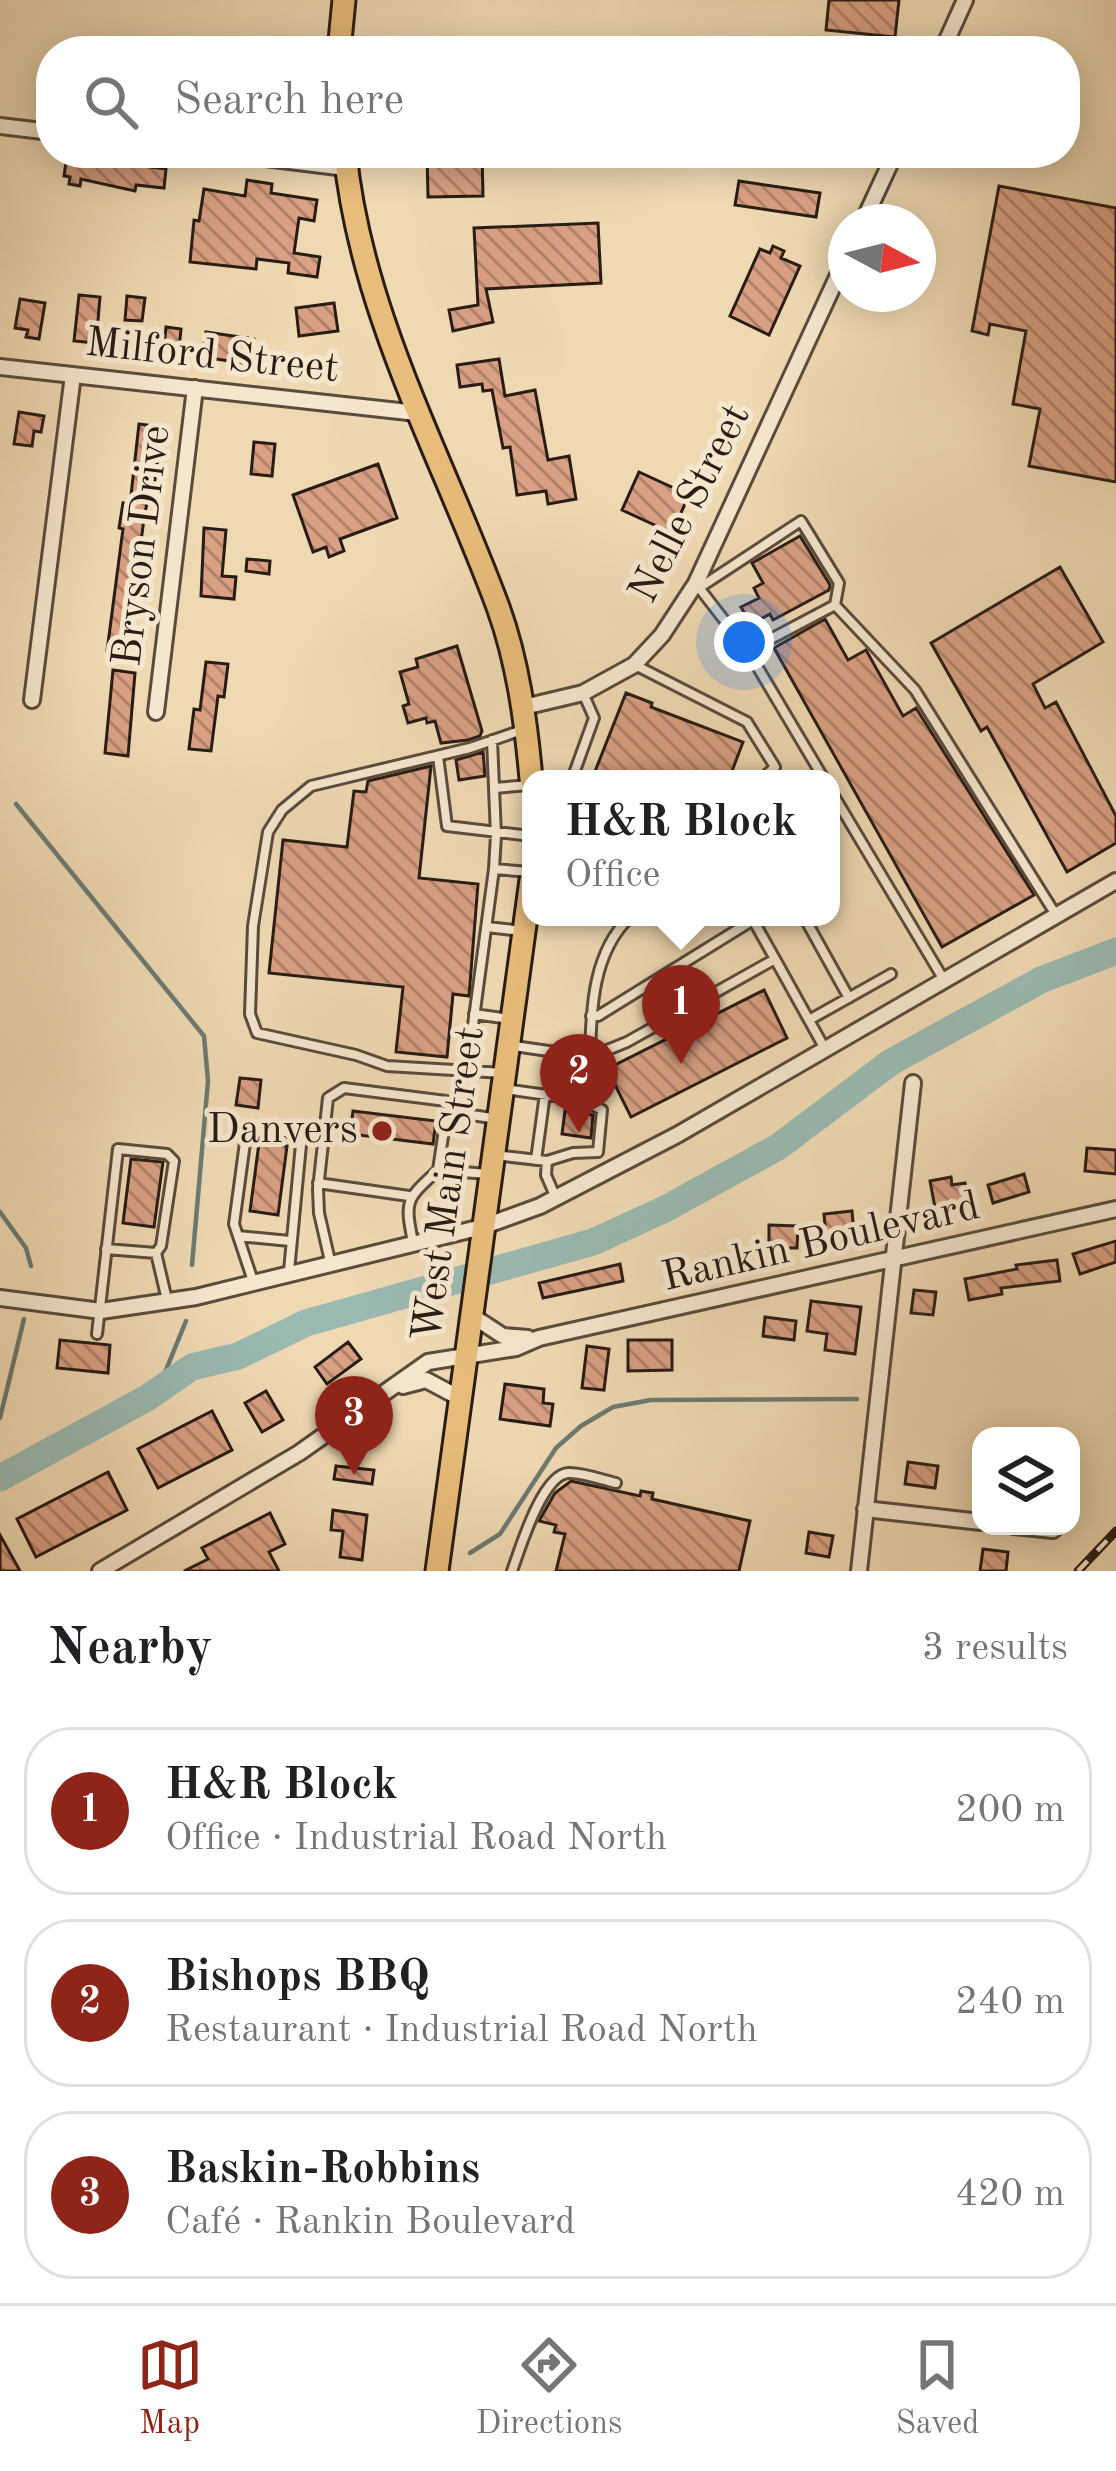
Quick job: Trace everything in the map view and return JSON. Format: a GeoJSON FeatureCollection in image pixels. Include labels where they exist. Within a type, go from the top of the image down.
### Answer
{"type":"FeatureCollection","features":[{"type":"Feature","properties":{"kind":"main road"},"geometry":{"type":"LineString","coordinates":[[340,36],[344,0]]}},
{"type":"Feature","properties":{"kind":"main road"},"geometry":{"type":"LineString","coordinates":[[347,168],[378,309],[500,611],[525,718],[530,770]]}},
{"type":"Feature","properties":{"kind":"main road","name":"West Main Street"},"geometry":{"type":"LineString","coordinates":[[436,1571],[525,926]]}},
{"type":"Feature","properties":{"kind":"street"},"geometry":{"type":"LineString","coordinates":[[949,36],[965,0]]}},
{"type":"Feature","properties":{"kind":"street"},"geometry":{"type":"LineString","coordinates":[[0,126],[36,130]]}},
{"type":"Feature","properties":{"kind":"street"},"geometry":{"type":"LineString","coordinates":[[871,204],[888,168]]}},
{"type":"Feature","properties":{"kind":"street","name":"Nelle Street"},"geometry":{"type":"LineString","coordinates":[[525,718],[634,665],[698,585],[828,298]]}},
{"type":"Feature","properties":{"kind":"street","name":"Milford Street"},"geometry":{"type":"LineString","coordinates":[[0,367],[417,413]]}},
{"type":"Feature","properties":{"kind":"street"},"geometry":{"type":"LineString","coordinates":[[32,700],[73,375]]}},
{"type":"Feature","properties":{"kind":"street","name":"Bryson Drive"},"geometry":{"type":"LineString","coordinates":[[156,712],[195,388]]}},
{"type":"Feature","properties":{"kind":"street"},"geometry":{"type":"LineString","coordinates":[[0,1298],[100,1311],[167,1301],[482,1227],[556,1198],[607,1171],[1116,881]]}},
{"type":"Feature","properties":{"kind":"street"},"geometry":{"type":"LineString","coordinates":[[859,1571],[913,1083]]}},
{"type":"Feature","properties":{"kind":"street","name":"Rankin Boulevard"},"geometry":{"type":"LineString","coordinates":[[100,1571],[299,1454],[428,1362],[516,1348],[539,1338],[1116,1209]]}},
{"type":"Feature","properties":{"kind":"street","name":"Rankin Boulevard"},"geometry":{"type":"LineString","coordinates":[[473,1305],[503,1336],[539,1338]]}},
{"type":"Feature","properties":{"kind":"street"},"geometry":{"type":"LineString","coordinates":[[392,1390],[426,1380],[460,1398]]}},
{"type":"Feature","properties":{"kind":"street"},"geometry":{"type":"LineString","coordinates":[[865,1509],[972,1521]]}},
{"type":"Feature","properties":{"kind":"lane"},"geometry":{"type":"LineString","coordinates":[[819,770],[748,651],[698,585],[801,521],[839,583],[835,605]]}},
{"type":"Feature","properties":{"kind":"lane"},"geometry":{"type":"LineString","coordinates":[[748,651],[835,605]]}},
{"type":"Feature","properties":{"kind":"lane"},"geometry":{"type":"LineString","coordinates":[[835,605],[915,690],[1056,915]]}},
{"type":"Feature","properties":{"kind":"lane"},"geometry":{"type":"LineString","coordinates":[[634,665],[747,722],[775,767],[772,770]]}},
{"type":"Feature","properties":{"kind":"lane"},"geometry":{"type":"LineString","coordinates":[[575,770],[594,718],[583,693]]}},
{"type":"Feature","properties":{"kind":"lane"},"geometry":{"type":"LineString","coordinates":[[525,718],[491,740],[311,786],[282,810],[268,832],[253,926],[250,1015],[257,1033],[356,1054],[387,1066],[467,1070],[545,1094],[583,1100],[602,1110],[598,1153],[607,1171]]}},
{"type":"Feature","properties":{"kind":"lane"},"geometry":{"type":"LineString","coordinates":[[467,1070],[494,869],[491,740]]}},
{"type":"Feature","properties":{"kind":"lane"},"geometry":{"type":"LineString","coordinates":[[438,756],[447,826],[522,836]]}},
{"type":"Feature","properties":{"kind":"lane"},"geometry":{"type":"LineString","coordinates":[[494,788],[522,783]]}},
{"type":"Feature","properties":{"kind":"lane"},"geometry":{"type":"LineString","coordinates":[[840,806],[944,980]]}},
{"type":"Feature","properties":{"kind":"lane"},"geometry":{"type":"LineString","coordinates":[[494,869],[522,874]]}},
{"type":"Feature","properties":{"kind":"lane"},"geometry":{"type":"LineString","coordinates":[[590,1057],[591,1016],[608,945],[623,926]]}},
{"type":"Feature","properties":{"kind":"lane"},"geometry":{"type":"LineString","coordinates":[[591,1016],[598,1016],[741,926]]}},
{"type":"Feature","properties":{"kind":"lane"},"geometry":{"type":"LineString","coordinates":[[756,926],[825,1049]]}},
{"type":"Feature","properties":{"kind":"lane"},"geometry":{"type":"LineString","coordinates":[[808,926],[849,998]]}},
{"type":"Feature","properties":{"kind":"lane"},"geometry":{"type":"LineString","coordinates":[[487,927],[524,931]]}},
{"type":"Feature","properties":{"kind":"lane"},"geometry":{"type":"LineString","coordinates":[[508,1045],[590,1057],[627,1042],[775,958]]}},
{"type":"Feature","properties":{"kind":"lane"},"geometry":{"type":"LineString","coordinates":[[809,1020],[891,974]]}},
{"type":"Feature","properties":{"kind":"lane"},"geometry":{"type":"LineString","coordinates":[[474,1014],[512,1019]]}},
{"type":"Feature","properties":{"kind":"lane"},"geometry":{"type":"LineString","coordinates":[[330,1262],[318,1183],[328,1098],[344,1088],[446,1101],[452,1112]]}},
{"type":"Feature","properties":{"kind":"lane"},"geometry":{"type":"LineString","coordinates":[[545,1094],[542,1161],[556,1198]]}},
{"type":"Feature","properties":{"kind":"lane"},"geometry":{"type":"LineString","coordinates":[[452,1112],[498,1119]]}},
{"type":"Feature","properties":{"kind":"lane"},"geometry":{"type":"LineString","coordinates":[[439,1170],[445,1123],[452,1112]]}},
{"type":"Feature","properties":{"kind":"lane"},"geometry":{"type":"LineString","coordinates":[[254,1281],[234,1224],[247,1128],[302,1134],[290,1271]]}},
{"type":"Feature","properties":{"kind":"lane"},"geometry":{"type":"LineString","coordinates":[[97,1334],[118,1149],[166,1154],[174,1161],[156,1253],[167,1301]]}},
{"type":"Feature","properties":{"kind":"lane"},"geometry":{"type":"LineString","coordinates":[[413,1242],[406,1210],[409,1196],[439,1170],[598,1153]]}},
{"type":"Feature","properties":{"kind":"lane"},"geometry":{"type":"LineString","coordinates":[[318,1183],[409,1196]]}},
{"type":"Feature","properties":{"kind":"lane"},"geometry":{"type":"LineString","coordinates":[[238,1236],[290,1241]]}},
{"type":"Feature","properties":{"kind":"lane"},"geometry":{"type":"LineString","coordinates":[[106,1249],[156,1253]]}},
{"type":"Feature","properties":{"kind":"lane"},"geometry":{"type":"LineString","coordinates":[[512,1571],[531,1521],[558,1478],[569,1473],[616,1484]]}},
{"type":"Feature","properties":{"kind":"building"},"geometry":{"type":"Polygon","coordinates":[[[829,0],[899,0],[895,36],[826,30],[829,0]]]}},
{"type":"Feature","properties":{"kind":"building"},"geometry":{"type":"Polygon","coordinates":[[[65,168],[166,169],[164,188],[136,185],[135,191],[81,179],[80,186],[69,184],[70,177],[64,176],[65,168]]]}},
{"type":"Feature","properties":{"kind":"building"},"geometry":{"type":"Polygon","coordinates":[[[427,168],[482,168],[483,196],[428,197],[427,168]]]}},
{"type":"Feature","properties":{"kind":"building"},"geometry":{"type":"Polygon","coordinates":[[[247,180],[272,184],[271,193],[317,200],[314,221],[299,218],[294,253],[320,257],[317,277],[288,273],[289,263],[257,259],[256,269],[190,262],[194,220],[199,221],[204,189],[245,196],[247,180]]]}},
{"type":"Feature","properties":{"kind":"building"},"geometry":{"type":"Polygon","coordinates":[[[739,181],[820,193],[816,217],[735,205],[739,181]]]}},
{"type":"Feature","properties":{"kind":"building"},"geometry":{"type":"Polygon","coordinates":[[[999,186],[1116,208],[1116,482],[1029,466],[1040,409],[1013,404],[1026,331],[990,324],[988,335],[972,331],[999,186]]]}},
{"type":"Feature","properties":{"kind":"building"},"geometry":{"type":"Polygon","coordinates":[[[598,223],[601,283],[486,289],[493,322],[453,331],[449,310],[478,305],[474,228],[598,223]]]}},
{"type":"Feature","properties":{"kind":"building"},"geometry":{"type":"Polygon","coordinates":[[[773,246],[784,251],[781,258],[800,266],[769,335],[730,316],[760,249],[770,253],[773,246]]]}},
{"type":"Feature","properties":{"kind":"building"},"geometry":{"type":"Polygon","coordinates":[[[79,295],[100,297],[96,343],[74,341],[79,295]]]}},
{"type":"Feature","properties":{"kind":"building"},"geometry":{"type":"Polygon","coordinates":[[[127,296],[145,298],[142,321],[125,320],[127,296]]]}},
{"type":"Feature","properties":{"kind":"building"},"geometry":{"type":"Polygon","coordinates":[[[20,299],[45,303],[39,339],[15,328],[20,299]]]}},
{"type":"Feature","properties":{"kind":"building"},"geometry":{"type":"Polygon","coordinates":[[[334,303],[338,331],[299,336],[296,308],[334,303]]]}},
{"type":"Feature","properties":{"kind":"building"},"geometry":{"type":"Polygon","coordinates":[[[166,327],[181,329],[179,349],[164,347],[166,327]]]}},
{"type":"Feature","properties":{"kind":"building"},"geometry":{"type":"Polygon","coordinates":[[[206,332],[254,339],[250,364],[202,357],[206,332]]]}},
{"type":"Feature","properties":{"kind":"building"},"geometry":{"type":"Polygon","coordinates":[[[499,359],[505,396],[535,390],[548,460],[569,456],[576,499],[548,504],[546,491],[517,495],[510,447],[503,448],[492,390],[483,391],[482,384],[460,387],[457,365],[499,359]]]}},
{"type":"Feature","properties":{"kind":"building"},"geometry":{"type":"Polygon","coordinates":[[[19,412],[44,416],[41,432],[34,431],[32,446],[14,444],[19,412]]]}},
{"type":"Feature","properties":{"kind":"building"},"geometry":{"type":"Polygon","coordinates":[[[139,424],[162,427],[154,486],[150,486],[144,519],[127,645],[119,644],[118,652],[107,651],[123,529],[119,528],[123,503],[130,504],[139,424]]]}},
{"type":"Feature","properties":{"kind":"building"},"geometry":{"type":"Polygon","coordinates":[[[254,442],[275,444],[272,476],[251,474],[254,442]]]}},
{"type":"Feature","properties":{"kind":"building"},"geometry":{"type":"Polygon","coordinates":[[[378,464],[397,518],[340,539],[344,551],[329,557],[326,547],[313,552],[293,495],[378,464]]]}},
{"type":"Feature","properties":{"kind":"building"},"geometry":{"type":"Polygon","coordinates":[[[639,472],[689,495],[672,533],[622,510],[639,472]]]}},
{"type":"Feature","properties":{"kind":"building"},"geometry":{"type":"Polygon","coordinates":[[[204,528],[226,530],[222,576],[236,577],[234,599],[201,596],[204,528]]]}},
{"type":"Feature","properties":{"kind":"building"},"geometry":{"type":"Polygon","coordinates":[[[800,536],[829,590],[773,620],[770,614],[751,624],[741,607],[759,598],[754,588],[763,583],[752,563],[800,536]]]}},
{"type":"Feature","properties":{"kind":"building"},"geometry":{"type":"Polygon","coordinates":[[[247,559],[270,561],[269,574],[246,571],[247,559]]]}},
{"type":"Feature","properties":{"kind":"building"},"geometry":{"type":"Polygon","coordinates":[[[1060,567],[1103,642],[1033,684],[1045,708],[1056,702],[1116,816],[1116,843],[1067,872],[987,727],[981,731],[931,643],[1060,567]]]}},
{"type":"Feature","properties":{"kind":"building"},"geometry":{"type":"Polygon","coordinates":[[[825,619],[848,660],[866,650],[903,716],[916,708],[1034,895],[942,947],[774,648],[825,619]]]}},
{"type":"Feature","properties":{"kind":"building"},"geometry":{"type":"Polygon","coordinates":[[[457,646],[482,731],[468,740],[441,743],[435,721],[427,723],[426,718],[408,723],[403,706],[409,704],[400,672],[418,667],[416,659],[457,646]]]}},
{"type":"Feature","properties":{"kind":"building"},"geometry":{"type":"Polygon","coordinates":[[[206,662],[228,664],[224,697],[218,696],[211,751],[189,749],[206,662]]]}},
{"type":"Feature","properties":{"kind":"building"},"geometry":{"type":"Polygon","coordinates":[[[113,670],[135,673],[128,756],[105,753],[113,670]]]}},
{"type":"Feature","properties":{"kind":"building"},"geometry":{"type":"Polygon","coordinates":[[[626,693],[743,742],[732,770],[596,770],[626,693]]]}},
{"type":"Feature","properties":{"kind":"building"},"geometry":{"type":"Polygon","coordinates":[[[483,752],[485,776],[459,780],[456,760],[483,752]]]}},
{"type":"Feature","properties":{"kind":"building"},"geometry":{"type":"Polygon","coordinates":[[[431,766],[419,878],[478,884],[469,996],[453,994],[447,1057],[396,1052],[403,987],[269,973],[283,840],[347,847],[354,791],[366,792],[368,781],[431,766]]]}},
{"type":"Feature","properties":{"kind":"building"},"geometry":{"type":"Polygon","coordinates":[[[764,990],[787,1038],[631,1117],[607,1069],[764,990]]]}},
{"type":"Feature","properties":{"kind":"building"},"geometry":{"type":"Polygon","coordinates":[[[240,1078],[261,1080],[258,1108],[236,1105],[240,1078]]]}},
{"type":"Feature","properties":{"kind":"building"},"geometry":{"type":"Polygon","coordinates":[[[353,1111],[436,1121],[433,1144],[350,1134],[353,1111]]]}},
{"type":"Feature","properties":{"kind":"building"},"geometry":{"type":"Polygon","coordinates":[[[565,1111],[593,1115],[591,1138],[562,1134],[565,1111]]]}},
{"type":"Feature","properties":{"kind":"building"},"geometry":{"type":"Polygon","coordinates":[[[259,1143],[287,1146],[278,1215],[250,1211],[259,1143]]]}},
{"type":"Feature","properties":{"kind":"building"},"geometry":{"type":"Polygon","coordinates":[[[1087,1148],[1116,1150],[1116,1174],[1085,1171],[1087,1148]]]}},
{"type":"Feature","properties":{"kind":"building"},"geometry":{"type":"Polygon","coordinates":[[[131,1159],[163,1162],[154,1227],[123,1223],[131,1159]]]}},
{"type":"Feature","properties":{"kind":"building"},"geometry":{"type":"Polygon","coordinates":[[[1024,1174],[1029,1192],[993,1203],[988,1185],[1024,1174]]]}},
{"type":"Feature","properties":{"kind":"building"},"geometry":{"type":"Polygon","coordinates":[[[951,1177],[952,1185],[965,1183],[970,1206],[936,1213],[930,1181],[951,1177]]]}},
{"type":"Feature","properties":{"kind":"building"},"geometry":{"type":"Polygon","coordinates":[[[852,1211],[854,1234],[826,1237],[824,1214],[852,1211]]]}},
{"type":"Feature","properties":{"kind":"building"},"geometry":{"type":"Polygon","coordinates":[[[769,1225],[798,1226],[797,1248],[769,1248],[769,1225]]]}},
{"type":"Feature","properties":{"kind":"building"},"geometry":{"type":"Polygon","coordinates":[[[1116,1241],[1116,1262],[1080,1274],[1073,1254],[1116,1241]]]}},
{"type":"Feature","properties":{"kind":"building"},"geometry":{"type":"Polygon","coordinates":[[[1057,1260],[1060,1281],[1001,1288],[1002,1294],[969,1300],[965,1279],[1057,1260]]]}},
{"type":"Feature","properties":{"kind":"building"},"geometry":{"type":"Polygon","coordinates":[[[620,1264],[623,1281],[543,1298],[539,1283],[620,1264]]]}},
{"type":"Feature","properties":{"kind":"building"},"geometry":{"type":"Polygon","coordinates":[[[914,1290],[936,1292],[933,1315],[911,1313],[914,1290]]]}},
{"type":"Feature","properties":{"kind":"building"},"geometry":{"type":"Polygon","coordinates":[[[811,1301],[861,1307],[855,1354],[825,1350],[827,1334],[807,1331],[811,1301]]]}},
{"type":"Feature","properties":{"kind":"building"},"geometry":{"type":"Polygon","coordinates":[[[765,1317],[796,1321],[794,1340],[763,1336],[765,1317]]]}},
{"type":"Feature","properties":{"kind":"building"},"geometry":{"type":"Polygon","coordinates":[[[60,1340],[110,1345],[108,1373],[57,1368],[60,1340]]]}},
{"type":"Feature","properties":{"kind":"building"},"geometry":{"type":"Polygon","coordinates":[[[628,1340],[672,1340],[672,1370],[628,1371],[628,1340]]]}},
{"type":"Feature","properties":{"kind":"building"},"geometry":{"type":"Polygon","coordinates":[[[348,1342],[361,1359],[327,1384],[315,1367],[348,1342]]]}},
{"type":"Feature","properties":{"kind":"building"},"geometry":{"type":"Polygon","coordinates":[[[587,1346],[609,1349],[604,1390],[582,1388],[587,1346]]]}},
{"type":"Feature","properties":{"kind":"building"},"geometry":{"type":"Polygon","coordinates":[[[505,1384],[544,1389],[543,1403],[553,1404],[550,1426],[500,1419],[505,1384]]]}},
{"type":"Feature","properties":{"kind":"building"},"geometry":{"type":"Polygon","coordinates":[[[266,1391],[283,1420],[262,1432],[245,1403],[266,1391]]]}},
{"type":"Feature","properties":{"kind":"building"},"geometry":{"type":"Polygon","coordinates":[[[212,1411],[232,1450],[158,1488],[138,1449],[212,1411]]]}},
{"type":"Feature","properties":{"kind":"building"},"geometry":{"type":"Polygon","coordinates":[[[908,1462],[938,1466],[935,1488],[905,1484],[908,1462]]]}},
{"type":"Feature","properties":{"kind":"building"},"geometry":{"type":"Polygon","coordinates":[[[336,1466],[374,1470],[372,1484],[334,1479],[336,1466]]]}},
{"type":"Feature","properties":{"kind":"building"},"geometry":{"type":"Polygon","coordinates":[[[108,1472],[127,1510],[36,1557],[17,1519],[108,1472]]]}},
{"type":"Feature","properties":{"kind":"building"},"geometry":{"type":"Polygon","coordinates":[[[571,1481],[640,1496],[641,1491],[653,1493],[652,1499],[750,1521],[739,1571],[556,1571],[565,1534],[554,1532],[556,1525],[539,1521],[555,1493],[571,1481]]]}},
{"type":"Feature","properties":{"kind":"building"},"geometry":{"type":"Polygon","coordinates":[[[333,1510],[367,1515],[362,1560],[340,1557],[343,1531],[331,1530],[333,1510]]]}},
{"type":"Feature","properties":{"kind":"building"},"geometry":{"type":"Polygon","coordinates":[[[270,1513],[285,1544],[269,1552],[279,1571],[184,1571],[208,1559],[202,1548],[270,1513]]]}},
{"type":"Feature","properties":{"kind":"building"},"geometry":{"type":"Polygon","coordinates":[[[809,1532],[833,1536],[829,1557],[806,1553],[809,1532]]]}},
{"type":"Feature","properties":{"kind":"building"},"geometry":{"type":"Polygon","coordinates":[[[0,1535],[20,1571],[0,1571],[0,1535]]]}},
{"type":"Feature","properties":{"kind":"building"},"geometry":{"type":"Polygon","coordinates":[[[983,1549],[1008,1552],[1006,1571],[980,1571],[983,1549]]]}},
{"type":"Feature","properties":{"kind":"waterway"},"geometry":{"type":"LineString","coordinates":[[16,804],[204,1036],[208,1081],[192,1265]]}},
{"type":"Feature","properties":{"kind":"waterway"},"geometry":{"type":"LineString","coordinates":[[0,1478],[147,1398],[192,1367],[238,1356],[306,1323],[593,1242],[665,1209],[778,1147],[891,1062],[1041,980],[1116,951]]}},
{"type":"Feature","properties":{"kind":"waterway"},"geometry":{"type":"LineString","coordinates":[[0,1212],[26,1248],[31,1266]]}},
{"type":"Feature","properties":{"kind":"waterway"},"geometry":{"type":"LineString","coordinates":[[0,1418],[24,1319]]}},
{"type":"Feature","properties":{"kind":"waterway"},"geometry":{"type":"LineString","coordinates":[[159,1387],[186,1321]]}},
{"type":"Feature","properties":{"kind":"waterway"},"geometry":{"type":"LineString","coordinates":[[470,1553],[500,1534],[556,1448],[613,1407],[651,1400],[857,1399]]}},
{"type":"Feature","properties":{"kind":"railway"},"geometry":{"type":"LineString","coordinates":[[1078,1571],[1116,1531]]}},
{"type":"Feature","properties":{"kind":"place","name":"H&R Block"},"geometry":{"type":"Point","coordinates":[681,1064]}},
{"type":"Feature","properties":{"kind":"place","name":"Danvers"},"geometry":{"type":"Point","coordinates":[382,1131]}},
{"type":"Feature","properties":{"kind":"place","name":"Bishops BBQ"},"geometry":{"type":"Point","coordinates":[579,1133]}},
{"type":"Feature","properties":{"kind":"place","name":"Baskin-Robbins"},"geometry":{"type":"Point","coordinates":[354,1475]}}]}
